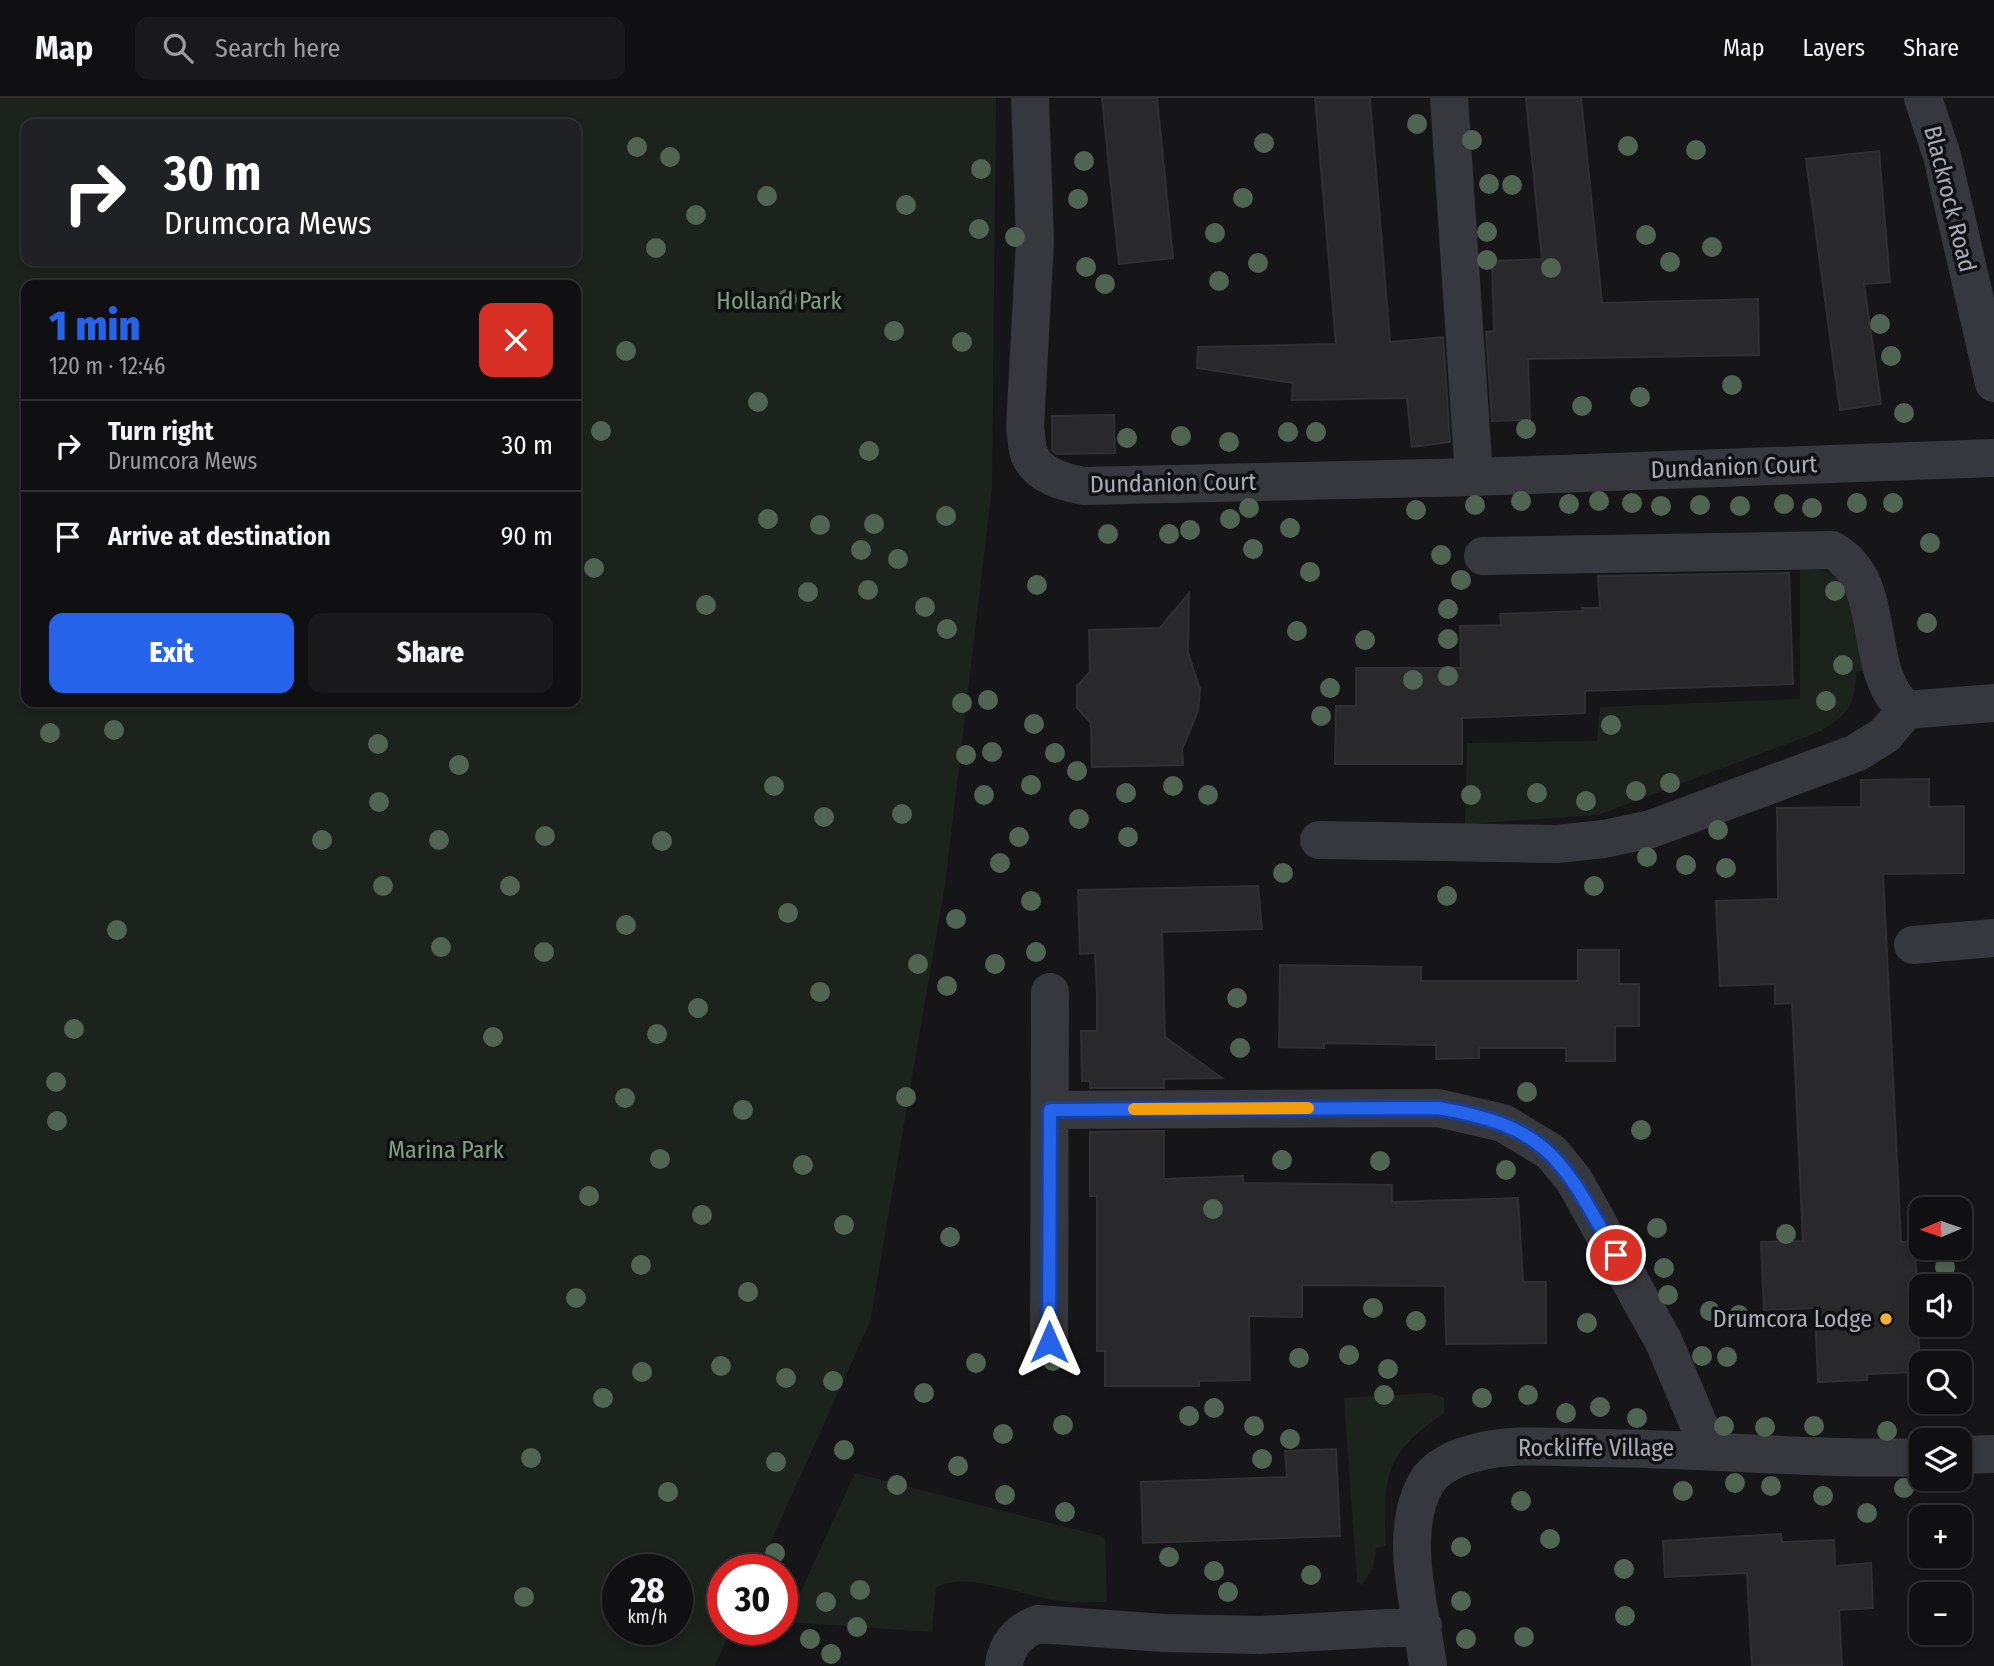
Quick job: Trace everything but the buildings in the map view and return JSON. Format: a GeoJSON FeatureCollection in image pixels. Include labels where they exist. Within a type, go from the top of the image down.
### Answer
{"type":"FeatureCollection","features":[{"type":"Feature","properties":{"kind":"street","name":"Dundanion Court"},"geometry":{"type":"LineString","coordinates":[[1030,98],[1035,241],[1026,428],[1030,456],[1045,472],[1062,481],[1083,486],[1474,477],[1994,458]]}},
{"type":"Feature","properties":{"kind":"street"},"geometry":{"type":"LineString","coordinates":[[1449,98],[1474,477]]}},
{"type":"Feature","properties":{"kind":"street","name":"Blackrock Road"},"geometry":{"type":"LineString","coordinates":[[1923,98],[1942,156],[1994,383]]}},
{"type":"Feature","properties":{"kind":"street"},"geometry":{"type":"LineString","coordinates":[[1483,556],[1832,550],[1849,559],[1860,575],[1867,594],[1883,676],[1892,697],[1906,710]]}},
{"type":"Feature","properties":{"kind":"street"},"geometry":{"type":"LineString","coordinates":[[1319,840],[1557,844],[1651,829],[1856,753],[1885,735],[1906,710],[1994,703]]}},
{"type":"Feature","properties":{"kind":"street"},"geometry":{"type":"LineString","coordinates":[[1913,945],[1994,938]]}},
{"type":"Feature","properties":{"kind":"street"},"geometry":{"type":"LineString","coordinates":[[1049,1342],[1050,992]]}},
{"type":"Feature","properties":{"kind":"street"},"geometry":{"type":"LineString","coordinates":[[1050,1110],[1438,1108],[1503,1123],[1551,1152],[1570,1174],[1664,1342],[1709,1449]]}},
{"type":"Feature","properties":{"kind":"street","name":"Rockliffe Village"},"geometry":{"type":"LineString","coordinates":[[1428,1666],[1412,1523],[1427,1481],[1439,1469],[1474,1453],[1507,1447],[1709,1449],[1909,1457]]}},
{"type":"Feature","properties":{"kind":"street"},"geometry":{"type":"LineString","coordinates":[[1972,1455],[1994,1454]]}},
{"type":"Feature","properties":{"kind":"street"},"geometry":{"type":"LineString","coordinates":[[1004,1666],[1011,1645],[1022,1630],[1038,1624],[1164,1633],[1260,1635],[1423,1626]]}},
{"type":"Feature","properties":{"kind":"green space","name":"Marina Park"},"geometry":{"type":"Polygon","coordinates":[[[0,98],[996,98],[992,488],[945,885],[870,1322],[765,1554],[707,1554],[707,1645],[724,1645],[715,1666],[0,1666],[0,98]]]}},
{"type":"Feature","properties":{"kind":"green space"},"geometry":{"type":"Polygon","coordinates":[[[1800,568],[1828,572],[1851,589],[1864,671],[1856,672],[1852,701],[1839,718],[1821,731],[1598,815],[1465,824],[1467,743],[1597,741],[1600,707],[1800,699],[1800,568]]]}},
{"type":"Feature","properties":{"kind":"green space"},"geometry":{"type":"Polygon","coordinates":[[[1431,1393],[1444,1398],[1444,1413],[1409,1441],[1391,1469],[1385,1501],[1386,1546],[1376,1548],[1373,1568],[1362,1585],[1357,1582],[1344,1398],[1431,1393]]]}},
{"type":"Feature","properties":{"kind":"green space"},"geometry":{"type":"Polygon","coordinates":[[[855,1473],[1105,1537],[1107,1602],[1058,1601],[979,1583],[949,1583],[936,1587],[932,1632],[798,1623],[798,1598],[855,1473]]]}},
{"type":"Feature","properties":{"kind":"slow traffic"},"geometry":{"type":"LineString","coordinates":[[1134,1109],[1308,1108]]}},
{"type":"Feature","properties":{"kind":"place","name":"Drumcora Lodge"},"geometry":{"type":"Point","coordinates":[1886,1319]}},
{"type":"Feature","properties":{"kind":"route"},"geometry":{"type":"LineString","coordinates":[[1049,1342],[1050,1110],[1438,1108],[1471,1113],[1503,1123],[1551,1152],[1570,1174],[1616,1255]]}},
{"type":"Feature","properties":{"kind":"park label","name":"Holland Park"},"geometry":{"type":"Point","coordinates":[779,301]}}]}
